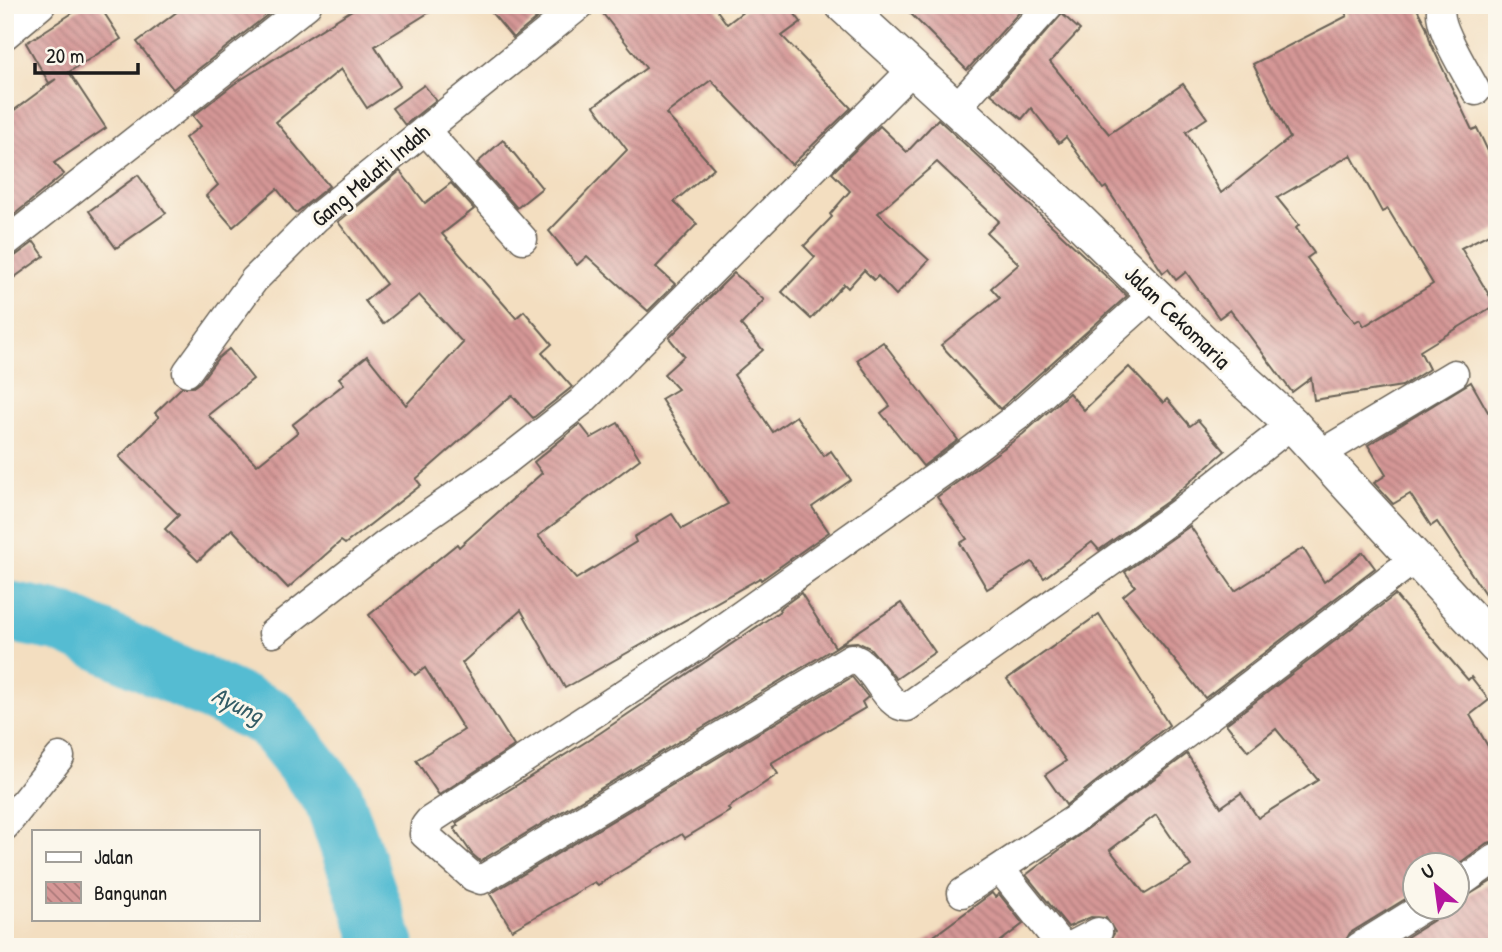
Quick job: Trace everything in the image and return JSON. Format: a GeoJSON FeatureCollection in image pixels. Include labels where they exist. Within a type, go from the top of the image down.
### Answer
{"type":"FeatureCollection","features":[{"type":"Feature","properties":{"kind":"street"},"geometry":{"type":"LineString","coordinates":[[5,34],[41,5]]}},
{"type":"Feature","properties":{"kind":"street"},"geometry":{"type":"LineString","coordinates":[[5,243],[307,5]]}},
{"type":"Feature","properties":{"kind":"street","name":"Gang Melati Indah"},"geometry":{"type":"LineString","coordinates":[[187,372],[254,280],[316,218],[580,5]]}},
{"type":"Feature","properties":{"kind":"street"},"geometry":{"type":"LineString","coordinates":[[956,109],[1049,5]]}},
{"type":"Feature","properties":{"kind":"street"},"geometry":{"type":"LineString","coordinates":[[1442,5],[1439,13],[1449,40],[1476,91]]}},
{"type":"Feature","properties":{"kind":"street","name":"Jalan Cekomaria"},"geometry":{"type":"LineString","coordinates":[[860,10],[912,70],[1322,453],[1492,634]]}},
{"type":"Feature","properties":{"kind":"street"},"geometry":{"type":"LineString","coordinates":[[273,633],[385,545],[507,460],[581,402],[912,70]]}},
{"type":"Feature","properties":{"kind":"street"},"geometry":{"type":"LineString","coordinates":[[425,130],[523,239]]}},
{"type":"Feature","properties":{"kind":"street"},"geometry":{"type":"LineString","coordinates":[[1154,294],[997,432],[698,645],[429,821],[424,834],[473,877],[481,880],[851,658],[863,664],[897,705],[907,707],[1178,514],[1292,424]]}},
{"type":"Feature","properties":{"kind":"street"},"geometry":{"type":"LineString","coordinates":[[1322,453],[1454,374]]}},
{"type":"Feature","properties":{"kind":"street"},"geometry":{"type":"LineString","coordinates":[[962,893],[1072,821],[1417,557]]}},
{"type":"Feature","properties":{"kind":"street"},"geometry":{"type":"LineString","coordinates":[[5,826],[61,757]]}},
{"type":"Feature","properties":{"kind":"street"},"geometry":{"type":"LineString","coordinates":[[1470,877],[1497,857]]}},
{"type":"Feature","properties":{"kind":"street"},"geometry":{"type":"LineString","coordinates":[[1000,869],[1056,939],[1068,947],[1098,932]]}},
{"type":"Feature","properties":{"kind":"street"},"geometry":{"type":"LineString","coordinates":[[1359,947],[1402,920]]}},
{"type":"Feature","properties":{"kind":"building"},"geometry":{"type":"Polygon","coordinates":[[[85,5],[99,5],[121,39],[69,72],[106,128],[54,163],[64,174],[5,222],[5,117],[56,79],[49,83],[26,43],[85,5]]]}},
{"type":"Feature","properties":{"kind":"building"},"geometry":{"type":"Polygon","coordinates":[[[186,5],[280,5],[173,89],[137,42],[186,5]]]}},
{"type":"Feature","properties":{"kind":"building"},"geometry":{"type":"Polygon","coordinates":[[[360,5],[441,5],[375,46],[400,86],[367,108],[341,69],[276,122],[329,186],[296,213],[277,189],[233,227],[206,196],[218,185],[185,138],[201,126],[193,116],[234,84],[360,5]]]}},
{"type":"Feature","properties":{"kind":"building"},"geometry":{"type":"Polygon","coordinates":[[[485,5],[553,5],[513,38],[485,5]]]}},
{"type":"Feature","properties":{"kind":"building"},"geometry":{"type":"Polygon","coordinates":[[[596,5],[713,5],[727,24],[752,5],[788,5],[801,22],[782,36],[851,108],[792,165],[711,80],[666,114],[714,168],[674,202],[697,224],[656,267],[675,284],[648,311],[587,256],[577,265],[549,231],[627,150],[594,106],[646,68],[596,5]]]}},
{"type":"Feature","properties":{"kind":"building"},"geometry":{"type":"Polygon","coordinates":[[[902,5],[1026,5],[967,70],[902,5]]]}},
{"type":"Feature","properties":{"kind":"building"},"geometry":{"type":"Polygon","coordinates":[[[1341,5],[1415,5],[1426,26],[1431,44],[1472,130],[1477,128],[1497,170],[1497,230],[1461,248],[1495,305],[1420,351],[1429,369],[1402,386],[1314,400],[1311,378],[1292,392],[1230,310],[1219,318],[1186,272],[1176,280],[1168,269],[1163,273],[1106,187],[1103,189],[1066,137],[1059,143],[1031,108],[1022,119],[991,94],[1062,14],[1080,30],[1050,62],[1109,134],[1183,84],[1207,118],[1186,132],[1221,193],[1290,138],[1253,64],[1347,16],[1341,5]],[[1351,155],[1277,198],[1299,225],[1296,228],[1314,253],[1307,258],[1355,322],[1360,319],[1364,326],[1433,284],[1388,209],[1382,212],[1351,155]]]}},
{"type":"Feature","properties":{"kind":"building"},"geometry":{"type":"Polygon","coordinates":[[[424,85],[436,100],[405,125],[392,108],[424,85]]]}},
{"type":"Feature","properties":{"kind":"building"},"geometry":{"type":"Polygon","coordinates":[[[938,119],[1127,296],[1000,409],[941,345],[1000,298],[991,288],[1019,264],[987,233],[999,221],[937,162],[878,213],[929,260],[896,295],[878,276],[874,280],[864,270],[848,288],[844,284],[811,319],[782,292],[815,257],[804,246],[832,217],[830,214],[850,191],[832,173],[880,126],[907,152],[938,119]]]}},
{"type":"Feature","properties":{"kind":"building"},"geometry":{"type":"Polygon","coordinates":[[[503,140],[542,188],[517,208],[477,163],[503,140]]]}},
{"type":"Feature","properties":{"kind":"building"},"geometry":{"type":"Polygon","coordinates":[[[400,171],[425,203],[451,183],[474,209],[442,234],[516,318],[524,311],[552,344],[542,353],[572,387],[533,418],[512,395],[416,479],[421,485],[345,544],[341,541],[288,588],[232,529],[198,561],[165,529],[179,515],[119,457],[159,417],[155,413],[182,387],[193,387],[200,382],[218,358],[229,349],[253,379],[208,415],[257,465],[298,432],[292,425],[344,384],[339,378],[367,356],[406,405],[463,343],[419,295],[383,324],[365,301],[386,284],[338,222],[400,171]]]}},
{"type":"Feature","properties":{"kind":"building"},"geometry":{"type":"Polygon","coordinates":[[[138,175],[166,213],[116,248],[89,211],[138,175]]]}},
{"type":"Feature","properties":{"kind":"building"},"geometry":{"type":"Polygon","coordinates":[[[34,242],[44,256],[5,284],[5,259],[15,256],[34,242]]]}},
{"type":"Feature","properties":{"kind":"building"},"geometry":{"type":"Polygon","coordinates":[[[734,273],[764,300],[741,325],[763,350],[734,375],[773,432],[796,416],[824,456],[831,451],[851,480],[812,507],[829,532],[761,580],[760,578],[565,688],[521,610],[462,663],[514,746],[439,795],[416,760],[464,730],[425,668],[415,675],[369,615],[457,544],[459,547],[542,473],[534,462],[580,424],[591,438],[618,423],[640,459],[538,536],[576,579],[636,542],[634,537],[672,514],[682,529],[728,504],[661,399],[678,389],[664,374],[684,356],[669,338],[734,273]]]}},
{"type":"Feature","properties":{"kind":"building"},"geometry":{"type":"Polygon","coordinates":[[[883,342],[958,440],[923,466],[881,413],[890,406],[857,360],[883,342]]]}},
{"type":"Feature","properties":{"kind":"building"},"geometry":{"type":"Polygon","coordinates":[[[1129,367],[1163,403],[1167,399],[1190,426],[1198,420],[1225,451],[1168,501],[1099,550],[1092,542],[1044,578],[1032,562],[987,589],[960,543],[967,539],[937,497],[1023,434],[1069,393],[1084,410],[1129,367]]]}},
{"type":"Feature","properties":{"kind":"building"},"geometry":{"type":"Polygon","coordinates":[[[1471,382],[1488,412],[1497,407],[1497,612],[1437,522],[1431,526],[1410,494],[1393,504],[1374,483],[1386,475],[1368,445],[1471,382]]]}},
{"type":"Feature","properties":{"kind":"building"},"geometry":{"type":"Polygon","coordinates":[[[1190,526],[1235,591],[1303,548],[1324,582],[1363,552],[1375,568],[1205,698],[1123,596],[1135,586],[1125,572],[1190,526]]]}},
{"type":"Feature","properties":{"kind":"building"},"geometry":{"type":"Polygon","coordinates":[[[801,593],[835,647],[901,603],[935,652],[896,679],[870,648],[857,642],[843,643],[480,861],[472,854],[454,828],[458,826],[456,823],[600,733],[780,611],[779,609],[801,593]]]}},
{"type":"Feature","properties":{"kind":"building"},"geometry":{"type":"Polygon","coordinates":[[[1395,595],[1468,680],[1471,677],[1489,700],[1470,715],[1497,762],[1497,841],[1487,843],[1470,855],[1470,850],[1400,850],[1400,902],[1350,933],[1342,947],[1106,947],[1115,932],[1106,918],[1091,917],[1068,927],[1026,875],[1187,754],[1221,807],[1241,793],[1258,818],[1318,780],[1276,729],[1248,751],[1226,724],[1395,595]],[[1156,815],[1110,850],[1145,894],[1191,866],[1156,815]]]}},
{"type":"Feature","properties":{"kind":"building"},"geometry":{"type":"Polygon","coordinates":[[[1099,614],[1169,725],[1066,805],[1045,775],[1066,761],[1007,679],[1099,614]]]}},
{"type":"Feature","properties":{"kind":"building"},"geometry":{"type":"Polygon","coordinates":[[[852,677],[868,697],[862,702],[865,708],[771,763],[778,774],[728,808],[730,811],[685,838],[682,834],[598,885],[595,882],[512,930],[490,894],[852,677]]]}},
{"type":"Feature","properties":{"kind":"building"},"geometry":{"type":"Polygon","coordinates":[[[1497,878],[1497,947],[1391,947],[1434,920],[1470,920],[1470,894],[1497,878]]]}},
{"type":"Feature","properties":{"kind":"building"},"geometry":{"type":"Polygon","coordinates":[[[992,893],[995,897],[999,894],[1023,924],[993,947],[919,947],[992,893]]]}},
{"type":"Feature","properties":{"kind":"waterway","name":"Ayung"},"geometry":{"type":"LineString","coordinates":[[5,611],[61,622],[270,718],[333,797],[385,947]]}}]}
